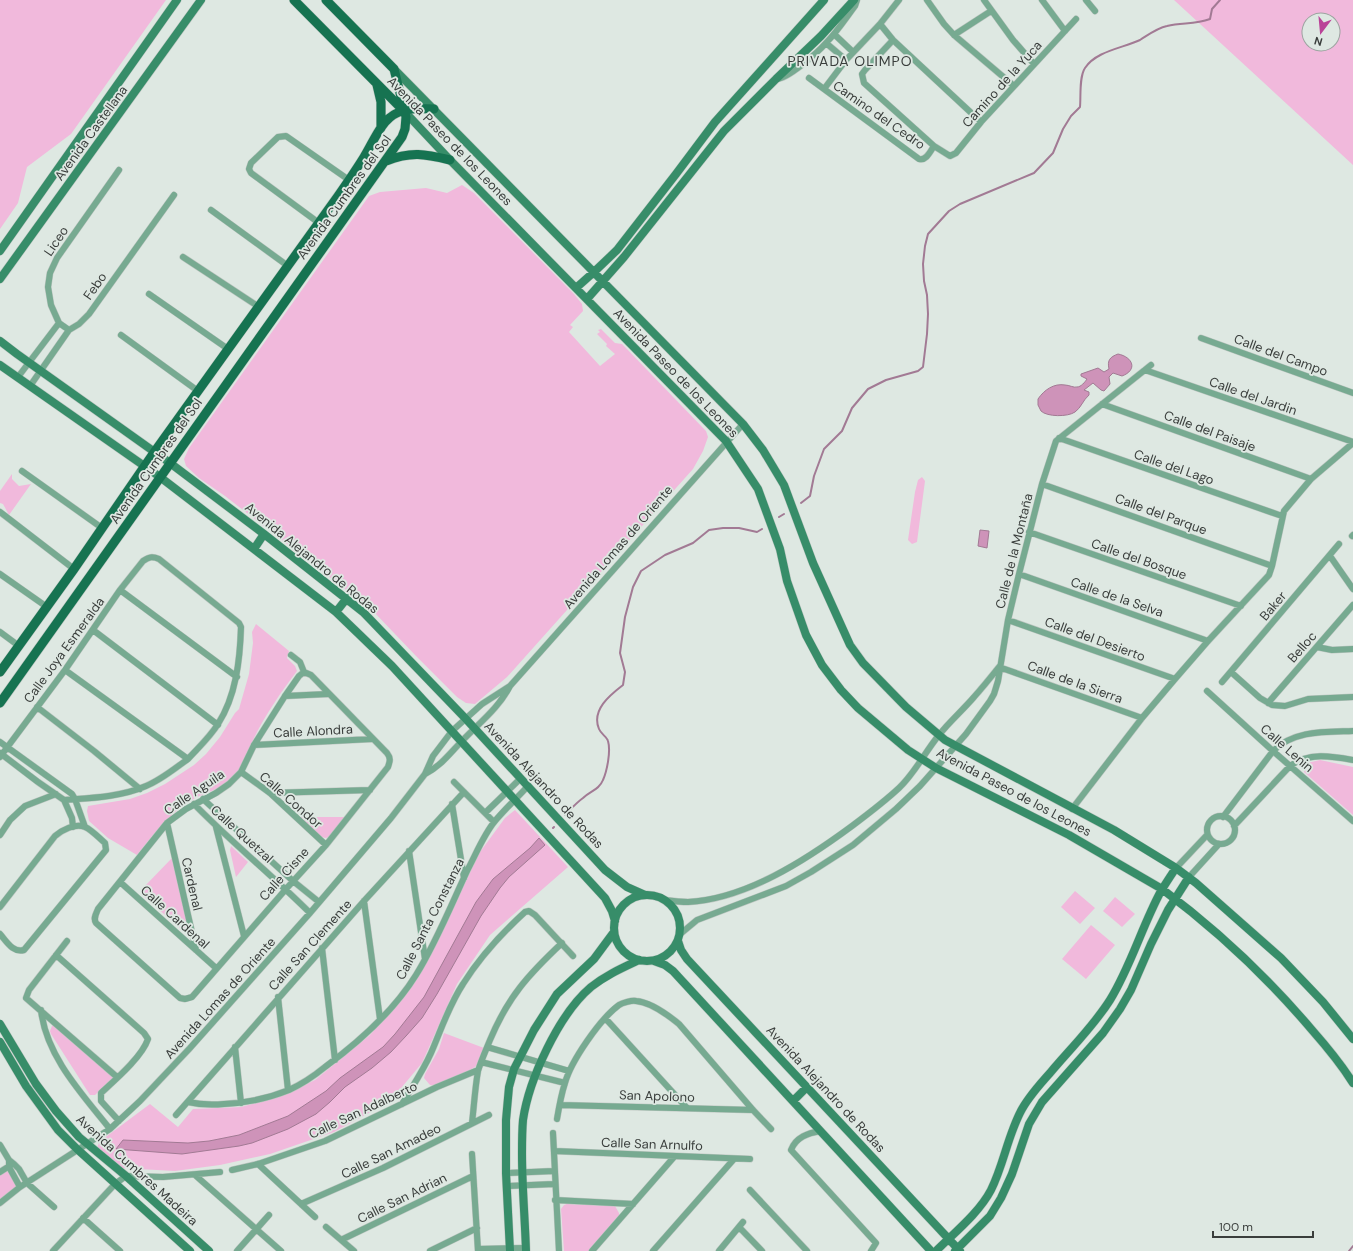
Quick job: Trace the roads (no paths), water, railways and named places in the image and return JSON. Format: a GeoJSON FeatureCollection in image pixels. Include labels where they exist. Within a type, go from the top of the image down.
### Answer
{"type":"FeatureCollection","features":[{"type":"Feature","properties":{"kind":"main road","name":"Avenida Paseo de los Leones"},"geometry":{"type":"LineString","coordinates":[[294,0],[404,111]]}},
{"type":"Feature","properties":{"kind":"main road","name":"Avenida Paseo de los Leones"},"geometry":{"type":"LineString","coordinates":[[326,0],[394,69]]}},
{"type":"Feature","properties":{"kind":"main road"},"geometry":{"type":"LineString","coordinates":[[394,69],[404,111],[434,109]]}},
{"type":"Feature","properties":{"kind":"main road"},"geometry":{"type":"LineString","coordinates":[[376,83],[380,94],[382,107],[381,128]]}},
{"type":"Feature","properties":{"kind":"main road","name":"Avenida Cumbres del Sol"},"geometry":{"type":"LineString","coordinates":[[0,672],[47,608],[144,466],[349,180],[381,128],[393,115],[404,111],[406,121],[404,133],[385,162],[0,703]]}},
{"type":"Feature","properties":{"kind":"main road"},"geometry":{"type":"LineString","coordinates":[[385,162],[397,157],[418,153],[450,160]]}},
{"type":"Feature","properties":{"kind":"street","name":"Avenida Castellana"},"geometry":{"type":"LineString","coordinates":[[0,251],[178,0]]}},
{"type":"Feature","properties":{"kind":"street","name":"Avenida Castellana"},"geometry":{"type":"LineString","coordinates":[[0,279],[201,0]]}},
{"type":"Feature","properties":{"kind":"street"},"geometry":{"type":"LineString","coordinates":[[576,288],[617,250],[715,122],[824,0]]}},
{"type":"Feature","properties":{"kind":"street"},"geometry":{"type":"LineString","coordinates":[[587,299],[604,282],[724,131],[821,36],[854,0]]}},
{"type":"Feature","properties":{"kind":"street"},"geometry":{"type":"LineString","coordinates":[[776,79],[780,79],[788,75],[826,43],[855,6],[857,0]]}},
{"type":"Feature","properties":{"kind":"street"},"geometry":{"type":"LineString","coordinates":[[824,90],[846,60],[880,24],[899,0]]}},
{"type":"Feature","properties":{"kind":"street"},"geometry":{"type":"LineString","coordinates":[[927,0],[954,35],[1014,86]]}},
{"type":"Feature","properties":{"kind":"street"},"geometry":{"type":"LineString","coordinates":[[984,0],[1013,40],[1034,64]]}},
{"type":"Feature","properties":{"kind":"street"},"geometry":{"type":"LineString","coordinates":[[1042,0],[1065,31]]}},
{"type":"Feature","properties":{"kind":"street"},"geometry":{"type":"LineString","coordinates":[[1086,0],[1095,11]]}},
{"type":"Feature","properties":{"kind":"street"},"geometry":{"type":"LineString","coordinates":[[954,35],[992,11]]}},
{"type":"Feature","properties":{"kind":"street","name":"Camino de la Yuca"},"geometry":{"type":"LineString","coordinates":[[934,146],[950,156],[956,153],[981,122],[1076,19]]}},
{"type":"Feature","properties":{"kind":"street"},"geometry":{"type":"LineString","coordinates":[[880,24],[893,40],[981,122]]}},
{"type":"Feature","properties":{"kind":"street"},"geometry":{"type":"LineString","coordinates":[[834,34],[853,52]]}},
{"type":"Feature","properties":{"kind":"street"},"geometry":{"type":"LineString","coordinates":[[893,40],[864,70],[862,74],[864,82],[934,146]]}},
{"type":"Feature","properties":{"kind":"street"},"geometry":{"type":"LineString","coordinates":[[826,43],[846,60]]}},
{"type":"Feature","properties":{"kind":"street","name":"Avenida Paseo de los Leones"},"geometry":{"type":"LineString","coordinates":[[394,69],[743,424],[763,450],[784,485],[813,563],[850,645],[864,663],[906,707],[939,736],[954,746],[1114,830],[1189,877],[1281,958],[1323,1002],[1353,1039]]}},
{"type":"Feature","properties":{"kind":"street","name":"Camino del Cedro"},"geometry":{"type":"LineString","coordinates":[[809,78],[919,159],[921,160],[925,158],[934,146]]}},
{"type":"Feature","properties":{"kind":"street","name":"Avenida Paseo de los Leones"},"geometry":{"type":"LineString","coordinates":[[404,111],[450,160],[726,441],[758,489],[770,519],[780,550],[787,581],[804,628],[822,665],[841,690],[858,708],[908,750],[936,768],[1069,835],[1162,889],[1231,945],[1266,980],[1299,1015],[1341,1064],[1353,1083]]}},
{"type":"Feature","properties":{"kind":"street"},"geometry":{"type":"LineString","coordinates":[[715,122],[724,131]]}},
{"type":"Feature","properties":{"kind":"street"},"geometry":{"type":"LineString","coordinates":[[319,222],[251,173],[250,166],[278,137],[283,135],[349,180]]}},
{"type":"Feature","properties":{"kind":"street","name":"Liceo"},"geometry":{"type":"LineString","coordinates":[[59,323],[51,305],[48,287],[50,273],[57,258],[119,170]]}},
{"type":"Feature","properties":{"kind":"street","name":"Febo"},"geometry":{"type":"LineString","coordinates":[[30,386],[69,330],[80,324],[89,314],[174,195]]}},
{"type":"Feature","properties":{"kind":"street"},"geometry":{"type":"LineString","coordinates":[[211,210],[288,266]]}},
{"type":"Feature","properties":{"kind":"street"},"geometry":{"type":"LineString","coordinates":[[617,250],[624,257]]}},
{"type":"Feature","properties":{"kind":"street"},"geometry":{"type":"LineString","coordinates":[[183,256],[258,307]]}},
{"type":"Feature","properties":{"kind":"street"},"geometry":{"type":"LineString","coordinates":[[150,294],[228,349]]}},
{"type":"Feature","properties":{"kind":"street"},"geometry":{"type":"LineString","coordinates":[[18,377],[59,323],[69,330]]}},
{"type":"Feature","properties":{"kind":"street"},"geometry":{"type":"LineString","coordinates":[[121,335],[198,391]]}},
{"type":"Feature","properties":{"kind":"street","name":"Calle del Campo"},"geometry":{"type":"LineString","coordinates":[[1201,338],[1353,393]]}},
{"type":"Feature","properties":{"kind":"street","name":"Avenida Alejandro de Rodas"},"geometry":{"type":"LineString","coordinates":[[0,341],[170,463],[346,598],[384,633],[465,718],[605,870],[627,887],[645,895]]}},
{"type":"Feature","properties":{"kind":"street","name":"Avenida Alejandro de Rodas"},"geometry":{"type":"LineString","coordinates":[[0,365],[160,477],[336,612],[392,666],[606,898],[615,921]]}},
{"type":"Feature","properties":{"kind":"street"},"geometry":{"type":"LineString","coordinates":[[1057,440],[1151,365]]}},
{"type":"Feature","properties":{"kind":"street","name":"Calle del Jardin"},"geometry":{"type":"LineString","coordinates":[[1145,370],[1353,442]]}},
{"type":"Feature","properties":{"kind":"street","name":"Calle del Paisaje"},"geometry":{"type":"LineString","coordinates":[[1102,404],[1311,479]]}},
{"type":"Feature","properties":{"kind":"street","name":"Avenida Lomas de Oriente"},"geometry":{"type":"LineString","coordinates":[[425,774],[440,765],[497,707],[510,686],[726,441],[743,424]]}},
{"type":"Feature","properties":{"kind":"street","name":"Calle de la Montaña"},"geometry":{"type":"LineString","coordinates":[[678,938],[697,920],[761,897],[786,886],[853,845],[896,810],[966,734],[992,698],[998,681],[1008,620],[1029,532],[1042,484],[1057,440]]}},
{"type":"Feature","properties":{"kind":"street","name":"Calle del Lago"},"geometry":{"type":"LineString","coordinates":[[1057,440],[1282,516]]}},
{"type":"Feature","properties":{"kind":"street"},"geometry":{"type":"LineString","coordinates":[[1072,809],[1142,718],[1208,641],[1269,575],[1284,511],[1311,479],[1353,442]]}},
{"type":"Feature","properties":{"kind":"street"},"geometry":{"type":"LineString","coordinates":[[22,471],[102,528]]}},
{"type":"Feature","properties":{"kind":"street","name":"Calle del Parque"},"geometry":{"type":"LineString","coordinates":[[1042,484],[1272,566]]}},
{"type":"Feature","properties":{"kind":"street"},"geometry":{"type":"LineString","coordinates":[[0,512],[74,569]]}},
{"type":"Feature","properties":{"kind":"street","name":"Calle del Bosque"},"geometry":{"type":"LineString","coordinates":[[1029,532],[1241,606]]}},
{"type":"Feature","properties":{"kind":"street"},"geometry":{"type":"LineString","coordinates":[[254,549],[264,534]]}},
{"type":"Feature","properties":{"kind":"street","name":"Baker"},"geometry":{"type":"LineString","coordinates":[[1222,682],[1340,544]]}},
{"type":"Feature","properties":{"kind":"street"},"geometry":{"type":"LineString","coordinates":[[1330,556],[1353,589]]}},
{"type":"Feature","properties":{"kind":"street","name":"Calle Joya Esmeralda"},"geometry":{"type":"LineString","coordinates":[[1,755],[65,670],[120,590],[143,561],[148,558],[154,557],[159,559],[239,624],[241,627],[241,640],[237,676]]}},
{"type":"Feature","properties":{"kind":"street"},"geometry":{"type":"LineString","coordinates":[[0,574],[47,608]]}},
{"type":"Feature","properties":{"kind":"street","name":"Calle de la Selva"},"geometry":{"type":"LineString","coordinates":[[1019,574],[1208,641]]}},
{"type":"Feature","properties":{"kind":"street"},"geometry":{"type":"LineString","coordinates":[[64,800],[89,799],[140,788],[156,782],[188,759],[218,725],[231,695],[237,676],[120,590]]}},
{"type":"Feature","properties":{"kind":"street"},"geometry":{"type":"LineString","coordinates":[[336,612],[346,598]]}},
{"type":"Feature","properties":{"kind":"street","name":"Belloc"},"geometry":{"type":"LineString","coordinates":[[1268,703],[1353,605]]}},
{"type":"Feature","properties":{"kind":"street","name":"Calle del Desierto"},"geometry":{"type":"LineString","coordinates":[[1008,620],[1175,679]]}},
{"type":"Feature","properties":{"kind":"street"},"geometry":{"type":"LineString","coordinates":[[93,630],[218,725]]}},
{"type":"Feature","properties":{"kind":"street"},"geometry":{"type":"LineString","coordinates":[[0,632],[19,646]]}},
{"type":"Feature","properties":{"kind":"street"},"geometry":{"type":"LineString","coordinates":[[1317,647],[1332,650],[1353,649]]}},
{"type":"Feature","properties":{"kind":"street","name":"Calle Cisne"},"geometry":{"type":"LineString","coordinates":[[94,921],[180,998],[185,999],[192,997],[286,888],[326,845],[388,767],[390,759],[389,756],[310,675],[304,672],[300,662],[291,655]]}},
{"type":"Feature","properties":{"kind":"street"},"geometry":{"type":"LineString","coordinates":[[931,1251],[673,971],[665,965],[654,961],[638,960],[624,952],[617,943],[614,932],[615,921],[620,909],[625,903],[638,897],[645,895],[664,900],[688,902],[732,893],[755,885],[786,869],[830,842],[879,806],[900,788],[939,736],[1000,667]]}},
{"type":"Feature","properties":{"kind":"street","name":"Calle de la Sierra"},"geometry":{"type":"LineString","coordinates":[[1000,667],[1142,718]]}},
{"type":"Feature","properties":{"kind":"street"},"geometry":{"type":"LineString","coordinates":[[65,670],[188,759]]}},
{"type":"Feature","properties":{"kind":"street","name":"Calle Aguila"},"geometry":{"type":"LineString","coordinates":[[94,921],[98,909],[167,823],[194,804],[230,784],[241,772],[254,745],[285,696],[299,676],[304,672]]}},
{"type":"Feature","properties":{"kind":"street"},"geometry":{"type":"LineString","coordinates":[[1231,672],[1268,703],[1277,706],[1285,706],[1308,700],[1353,698]]}},
{"type":"Feature","properties":{"kind":"street","name":"Avenida Lomas de Oriente"},"geometry":{"type":"LineString","coordinates":[[0,1203],[27,1182],[110,1129],[170,1070],[310,913],[391,818],[425,774],[433,756],[452,731],[490,697],[510,686]]}},
{"type":"Feature","properties":{"kind":"street","name":"Calle Lenin"},"geometry":{"type":"LineString","coordinates":[[1207,692],[1273,752],[1353,821]]}},
{"type":"Feature","properties":{"kind":"street"},"geometry":{"type":"LineString","coordinates":[[285,696],[328,694]]}},
{"type":"Feature","properties":{"kind":"street"},"geometry":{"type":"LineString","coordinates":[[37,707],[140,788]]}},
{"type":"Feature","properties":{"kind":"street"},"geometry":{"type":"LineString","coordinates":[[1223,817],[1273,752],[1288,740],[1301,735],[1314,733],[1353,731]]}},
{"type":"Feature","properties":{"kind":"street","name":"Calle Alondra"},"geometry":{"type":"LineString","coordinates":[[254,745],[372,739]]}},
{"type":"Feature","properties":{"kind":"street"},"geometry":{"type":"LineString","coordinates":[[0,742],[72,794],[85,827],[105,843],[106,850],[24,950],[14,950],[0,934]]}},
{"type":"Feature","properties":{"kind":"street"},"geometry":{"type":"LineString","coordinates":[[1,755],[64,800],[72,818],[73,827]]}},
{"type":"Feature","properties":{"kind":"street"},"geometry":{"type":"LineString","coordinates":[[1234,826],[1290,766],[1297,761],[1317,756],[1330,756],[1353,760]]}},
{"type":"Feature","properties":{"kind":"street","name":"Calle Condor"},"geometry":{"type":"LineString","coordinates":[[241,772],[270,794],[326,845]]}},
{"type":"Feature","properties":{"kind":"street"},"geometry":{"type":"LineString","coordinates":[[485,813],[521,778]]}},
{"type":"Feature","properties":{"kind":"street"},"geometry":{"type":"LineString","coordinates":[[454,782],[494,822]]}},
{"type":"Feature","properties":{"kind":"street","name":"Calle Santa Constanza"},"geometry":{"type":"LineString","coordinates":[[188,1102],[207,1105],[241,1103],[264,1098],[288,1090],[303,1082],[353,1046],[380,1019],[406,989],[425,959],[477,850],[494,822],[528,786]]}},
{"type":"Feature","properties":{"kind":"street"},"geometry":{"type":"LineString","coordinates":[[270,794],[370,790]]}},
{"type":"Feature","properties":{"kind":"street","name":"Calle San Clemente"},"geometry":{"type":"LineString","coordinates":[[176,1115],[364,900],[464,792]]}},
{"type":"Feature","properties":{"kind":"street"},"geometry":{"type":"LineString","coordinates":[[0,835],[10,820],[25,806],[56,794]]}},
{"type":"Feature","properties":{"kind":"street","name":"Calle Quetzal"},"geometry":{"type":"LineString","coordinates":[[203,799],[293,881],[319,902]]}},
{"type":"Feature","properties":{"kind":"street","name":"Calle Quetzal"},"geometry":{"type":"LineString","coordinates":[[194,804],[216,827],[286,888],[310,913]]}},
{"type":"Feature","properties":{"kind":"street"},"geometry":{"type":"LineString","coordinates":[[452,804],[464,878]]}},
{"type":"Feature","properties":{"kind":"street"},"geometry":{"type":"LineString","coordinates":[[1218,817],[1223,817],[1231,821],[1234,826],[1235,830],[1232,839],[1223,844],[1218,844],[1212,841],[1208,835],[1207,830],[1210,821],[1218,817]]}},
{"type":"Feature","properties":{"kind":"street","name":"Cardenal"},"geometry":{"type":"LineString","coordinates":[[167,823],[196,950]]}},
{"type":"Feature","properties":{"kind":"street"},"geometry":{"type":"LineString","coordinates":[[0,906],[55,836],[66,828],[85,827]]}},
{"type":"Feature","properties":{"kind":"street"},"geometry":{"type":"LineString","coordinates":[[216,827],[244,936]]}},
{"type":"Feature","properties":{"kind":"street"},"geometry":{"type":"LineString","coordinates":[[936,1251],[977,1210],[987,1197],[1013,1129],[1029,1098],[1091,1027],[1109,1001],[1162,889],[1176,868],[1208,835]]}},
{"type":"Feature","properties":{"kind":"street"},"geometry":{"type":"LineString","coordinates":[[958,1250],[990,1216],[1001,1198],[1009,1181],[1029,1124],[1042,1102],[1103,1033],[1120,1010],[1131,990],[1154,938],[1175,899],[1189,877],[1218,844]]}},
{"type":"Feature","properties":{"kind":"street"},"geometry":{"type":"LineString","coordinates":[[408,851],[425,959]]}},
{"type":"Feature","properties":{"kind":"street","name":"Calle Cardenal"},"geometry":{"type":"LineString","coordinates":[[120,882],[216,968]]}},
{"type":"Feature","properties":{"kind":"street"},"geometry":{"type":"LineString","coordinates":[[755,885],[761,897]]}},
{"type":"Feature","properties":{"kind":"street"},"geometry":{"type":"LineString","coordinates":[[364,900],[380,1019]]}},
{"type":"Feature","properties":{"kind":"street"},"geometry":{"type":"LineString","coordinates":[[654,961],[670,952],[678,938],[680,929],[677,915],[664,900]]}},
{"type":"Feature","properties":{"kind":"street"},"geometry":{"type":"LineString","coordinates":[[402,1104],[431,1054],[439,1032],[462,985],[475,966],[502,933],[525,912],[528,911],[535,915],[573,956]]}},
{"type":"Feature","properties":{"kind":"street"},"geometry":{"type":"LineString","coordinates":[[510,1250],[506,1173],[506,1106],[514,1069],[534,1030],[557,994],[594,959],[614,932]]}},
{"type":"Feature","properties":{"kind":"street","name":"Avenida Alejandro de Rodas"},"geometry":{"type":"LineString","coordinates":[[678,938],[681,950],[687,959],[949,1238],[958,1250]]}},
{"type":"Feature","properties":{"kind":"street"},"geometry":{"type":"LineString","coordinates":[[67,941],[29,990],[26,998],[118,1077]]}},
{"type":"Feature","properties":{"kind":"street"},"geometry":{"type":"LineString","coordinates":[[472,1123],[478,1070],[499,1018],[526,979],[562,943]]}},
{"type":"Feature","properties":{"kind":"street"},"geometry":{"type":"LineString","coordinates":[[322,948],[335,1060]]}},
{"type":"Feature","properties":{"kind":"street"},"geometry":{"type":"LineString","coordinates":[[56,955],[144,1033],[148,1039],[139,1054],[101,1093],[101,1101],[119,1121]]}},
{"type":"Feature","properties":{"kind":"street"},"geometry":{"type":"LineString","coordinates":[[472,1154],[478,1250],[526,1249],[522,1173],[523,1121],[530,1091],[536,1075],[547,1049],[566,1017],[580,998],[611,973],[638,960]]}},
{"type":"Feature","properties":{"kind":"street"},"geometry":{"type":"LineString","coordinates":[[278,997],[288,1090]]}},
{"type":"Feature","properties":{"kind":"street"},"geometry":{"type":"LineString","coordinates":[[557,1119],[569,1071],[594,1031],[620,1004],[636,1001],[653,1006],[679,1024],[771,1129]]}},
{"type":"Feature","properties":{"kind":"street"},"geometry":{"type":"LineString","coordinates":[[41,1010],[42,1024],[57,1058],[88,1103],[110,1129]]}},
{"type":"Feature","properties":{"kind":"street"},"geometry":{"type":"LineString","coordinates":[[605,1018],[687,1108]]}},
{"type":"Feature","properties":{"kind":"street","name":"Avenida Cumbres Madeira"},"geometry":{"type":"LineString","coordinates":[[0,1025],[36,1084],[56,1111],[87,1144],[126,1176],[209,1251]]}},
{"type":"Feature","properties":{"kind":"street","name":"Avenida Cumbres Madeira"},"geometry":{"type":"LineString","coordinates":[[0,1042],[26,1086],[58,1130],[115,1184],[190,1251]]}},
{"type":"Feature","properties":{"kind":"street"},"geometry":{"type":"LineString","coordinates":[[235,1047],[241,1103]]}},
{"type":"Feature","properties":{"kind":"street"},"geometry":{"type":"LineString","coordinates":[[487,1047],[569,1071]]}},
{"type":"Feature","properties":{"kind":"street"},"geometry":{"type":"LineString","coordinates":[[481,1062],[514,1069],[565,1083]]}},
{"type":"Feature","properties":{"kind":"street","name":"Calle San Adalberto"},"geometry":{"type":"LineString","coordinates":[[232,1170],[258,1164],[325,1141],[437,1087],[478,1070]]}},
{"type":"Feature","properties":{"kind":"street"},"geometry":{"type":"LineString","coordinates":[[793,1101],[807,1087]]}},
{"type":"Feature","properties":{"kind":"street","name":"San Apolono"},"geometry":{"type":"LineString","coordinates":[[560,1105],[753,1110]]}},
{"type":"Feature","properties":{"kind":"street","name":"Calle San Amadeo"},"geometry":{"type":"LineString","coordinates":[[301,1204],[383,1168],[489,1114]]}},
{"type":"Feature","properties":{"kind":"street"},"geometry":{"type":"LineString","coordinates":[[821,1131],[810,1133],[794,1142],[791,1150],[876,1243],[871,1251]]}},
{"type":"Feature","properties":{"kind":"street"},"geometry":{"type":"LineString","coordinates":[[553,1133],[554,1184],[559,1251]]}},
{"type":"Feature","properties":{"kind":"street"},"geometry":{"type":"LineString","coordinates":[[0,1145],[11,1164],[20,1187]]}},
{"type":"Feature","properties":{"kind":"street","name":"Calle San Arnulfo"},"geometry":{"type":"LineString","coordinates":[[554,1151],[750,1159]]}},
{"type":"Feature","properties":{"kind":"street"},"geometry":{"type":"LineString","coordinates":[[592,1251],[674,1157]]}},
{"type":"Feature","properties":{"kind":"street"},"geometry":{"type":"LineString","coordinates":[[653,1251],[734,1159]]}},
{"type":"Feature","properties":{"kind":"street"},"geometry":{"type":"LineString","coordinates":[[0,1172],[11,1164]]}},
{"type":"Feature","properties":{"kind":"street"},"geometry":{"type":"LineString","coordinates":[[11,1164],[27,1182],[54,1207]]}},
{"type":"Feature","properties":{"kind":"street"},"geometry":{"type":"LineString","coordinates":[[258,1164],[315,1217]]}},
{"type":"Feature","properties":{"kind":"street"},"geometry":{"type":"LineString","coordinates":[[506,1173],[554,1171]]}},
{"type":"Feature","properties":{"kind":"street"},"geometry":{"type":"LineString","coordinates":[[53,1251],[115,1184],[126,1176],[163,1177],[220,1172]]}},
{"type":"Feature","properties":{"kind":"street"},"geometry":{"type":"LineString","coordinates":[[195,1175],[281,1251]]}},
{"type":"Feature","properties":{"kind":"street","name":"Calle San Adrian"},"geometry":{"type":"LineString","coordinates":[[342,1240],[473,1176]]}},
{"type":"Feature","properties":{"kind":"street"},"geometry":{"type":"LineString","coordinates":[[507,1186],[554,1184]]}},
{"type":"Feature","properties":{"kind":"street"},"geometry":{"type":"LineString","coordinates":[[750,1190],[807,1251]]}},
{"type":"Feature","properties":{"kind":"street"},"geometry":{"type":"LineString","coordinates":[[556,1200],[633,1204]]}},
{"type":"Feature","properties":{"kind":"street"},"geometry":{"type":"LineString","coordinates":[[237,1251],[269,1215]]}},
{"type":"Feature","properties":{"kind":"street"},"geometry":{"type":"LineString","coordinates":[[83,1218],[120,1251]]}},
{"type":"Feature","properties":{"kind":"street"},"geometry":{"type":"LineString","coordinates":[[719,1251],[741,1224],[762,1251]]}},
{"type":"Feature","properties":{"kind":"street"},"geometry":{"type":"LineString","coordinates":[[326,1227],[354,1251]]}},
{"type":"Feature","properties":{"kind":"street"},"geometry":{"type":"LineString","coordinates":[[430,1251],[477,1228]]}},
{"type":"Feature","properties":{"kind":"waterway"},"geometry":{"type":"LineString","coordinates":[[801,503],[810,496],[814,476],[824,449],[842,431],[852,408],[868,389],[886,380],[918,371],[923,367],[928,314],[923,264],[928,234],[949,211],[960,204],[1034,173],[1053,153],[1063,129],[1071,116],[1080,107],[1082,76],[1085,68],[1090,62],[1103,54],[1140,40],[1163,27],[1210,19],[1212,9],[1220,0]]}},
{"type":"Feature","properties":{"kind":"waterway"},"geometry":{"type":"LineString","coordinates":[[779,517],[784,514]]}},
{"type":"Feature","properties":{"kind":"waterway"},"geometry":{"type":"LineString","coordinates":[[565,815],[578,802],[599,786],[604,776],[608,761],[609,745],[599,729],[597,722],[598,716],[603,704],[623,685],[625,672],[620,653],[625,617],[633,587],[641,571],[665,555],[693,543],[709,530],[739,528],[757,532],[762,529]]}},
{"type":"Feature","properties":{"kind":"waterway"},"geometry":{"type":"LineString","coordinates":[[1349,1251],[1353,1246]]}},
{"type":"Feature","properties":{"kind":"district","name":"PRIVADA OLIMPO"},"geometry":{"type":"Point","coordinates":[850,61]}}]}
